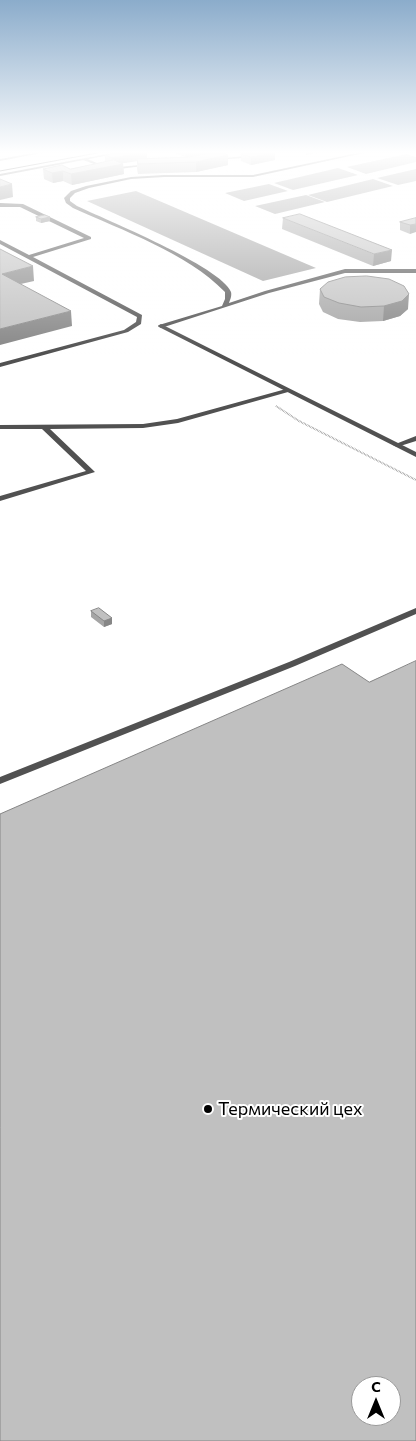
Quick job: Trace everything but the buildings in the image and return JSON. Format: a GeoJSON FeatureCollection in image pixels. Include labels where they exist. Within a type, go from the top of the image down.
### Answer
{"type":"FeatureCollection","features":[{"type":"Feature","properties":{"kind":"street"},"geometry":{"type":"LineString","coordinates":[[28,256],[89,238],[52,220]]}},
{"type":"Feature","properties":{"kind":"street"},"geometry":{"type":"LineString","coordinates":[[103,220],[211,274],[228,292],[228,299],[224,307]]}},
{"type":"Feature","properties":{"kind":"street"},"geometry":{"type":"LineString","coordinates":[[0,242],[140,316],[139,324],[126,331],[0,365]]}},
{"type":"Feature","properties":{"kind":"street"},"geometry":{"type":"LineString","coordinates":[[416,270],[345,270],[267,292],[161,326],[286,391],[416,455]]}},
{"type":"Feature","properties":{"kind":"street"},"geometry":{"type":"LineString","coordinates":[[0,427],[144,426],[178,421],[286,391]]}},
{"type":"Feature","properties":{"kind":"street"},"geometry":{"type":"LineString","coordinates":[[0,500],[91,472],[45,428]]}},
{"type":"Feature","properties":{"kind":"street"},"geometry":{"type":"LineString","coordinates":[[396,445],[416,438]]}},
{"type":"Feature","properties":{"kind":"street"},"geometry":{"type":"LineString","coordinates":[[0,781],[282,668],[416,611]]}},
{"type":"Feature","properties":{"kind":"path"},"geometry":{"type":"LineString","coordinates":[[269,403],[299,421],[416,480]]}},
{"type":"Feature","properties":{"kind":"shaded area"},"geometry":{"type":"Polygon","coordinates":[[[129,220],[204,220],[316,268],[263,281],[129,220]]]}},
{"type":"Feature","properties":{"kind":"place","name":"Термический цех"},"geometry":{"type":"Point","coordinates":[208,1109]}}]}
